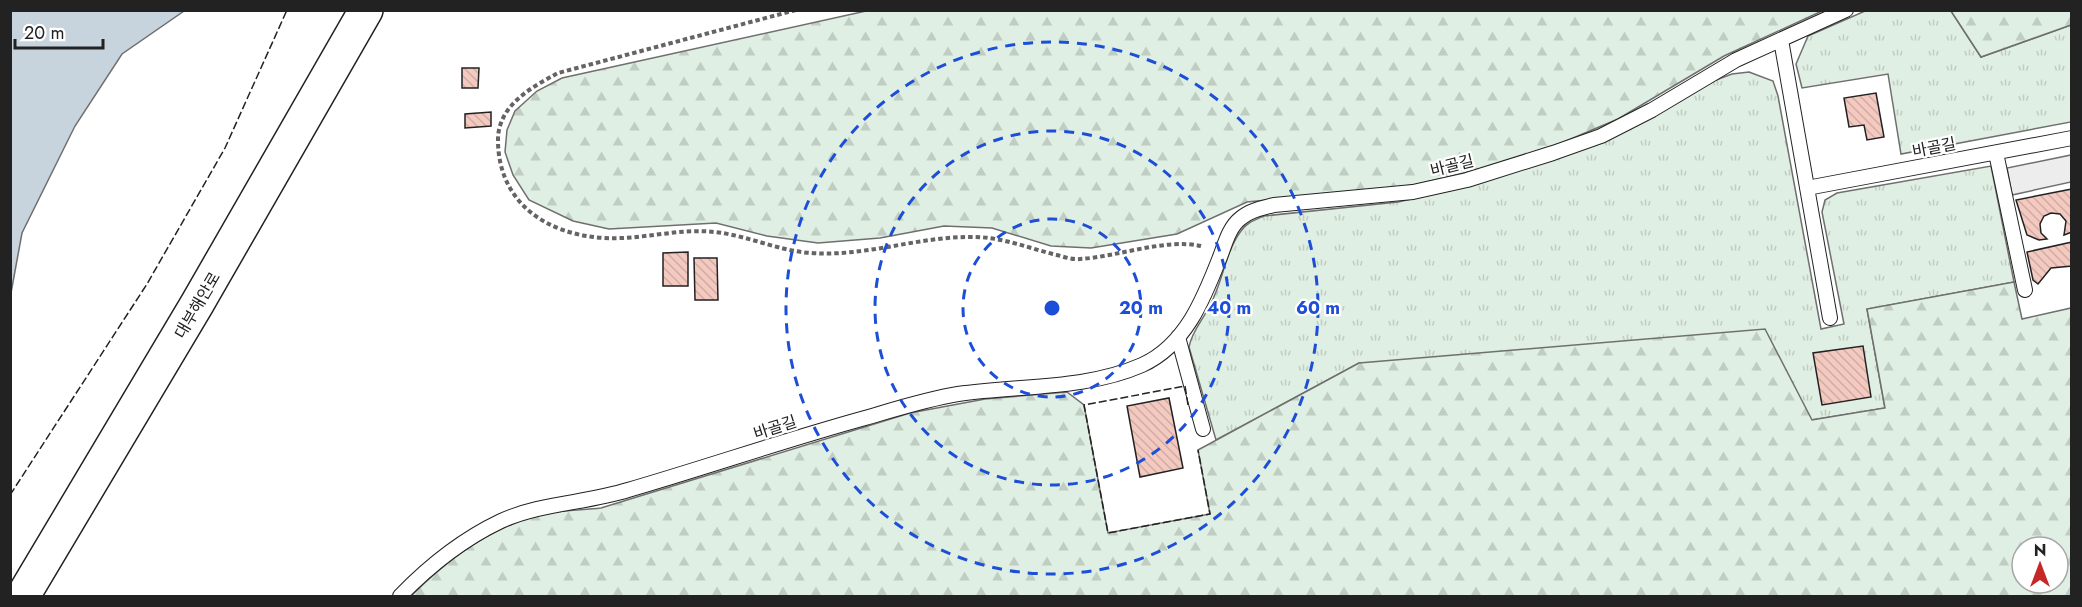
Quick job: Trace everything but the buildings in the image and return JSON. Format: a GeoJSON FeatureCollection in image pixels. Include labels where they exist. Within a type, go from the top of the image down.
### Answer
{"type":"FeatureCollection","features":[{"type":"Feature","properties":{"kind":"street","name":"대부해안로"},"geometry":{"type":"LineString","coordinates":[[23,597],[197,304],[366,10]]}},
{"type":"Feature","properties":{"kind":"lane","name":"바골길"},"geometry":{"type":"LineString","coordinates":[[400,597],[432,564],[462,542],[502,520],[543,509],[602,498],[829,428],[922,402],[958,394],[1071,383],[1113,376],[1144,364],[1166,350],[1198,311],[1235,225],[1240,218],[1253,211],[1274,205],[1413,192],[1467,180],[1554,153],[1601,136],[1652,110],[1736,60],[1846,10]]}},
{"type":"Feature","properties":{"kind":"lane"},"geometry":{"type":"LineString","coordinates":[[1781,40],[1830,318]]}},
{"type":"Feature","properties":{"kind":"lane","name":"바골길"},"geometry":{"type":"LineString","coordinates":[[1807,188],[2072,138]]}},
{"type":"Feature","properties":{"kind":"lane"},"geometry":{"type":"LineString","coordinates":[[1996,153],[2025,290]]}},
{"type":"Feature","properties":{"kind":"lane"},"geometry":{"type":"LineString","coordinates":[[1178,337],[1203,429]]}},
{"type":"Feature","properties":{"kind":"path"},"geometry":{"type":"LineString","coordinates":[[796,10],[558,73],[532,86],[507,108],[498,135],[498,156],[505,183],[520,205],[551,223],[577,234],[606,238],[713,232],[799,251],[853,253],[969,237],[999,238],[1076,260],[1167,246],[1198,245],[1222,253]]}},
{"type":"Feature","properties":{"kind":"green space"},"geometry":{"type":"Polygon","coordinates":[[[866,11],[1822,11],[1724,56],[1618,119],[1559,144],[1481,169],[1414,185],[1247,202],[1177,234],[1091,248],[1051,246],[992,228],[944,226],[880,238],[818,243],[767,236],[716,223],[609,229],[573,221],[529,200],[513,175],[505,152],[507,130],[515,111],[537,91],[562,78],[866,11]]]}},
{"type":"Feature","properties":{"kind":"green space"},"geometry":{"type":"Polygon","coordinates":[[[1865,11],[1951,11],[1981,57],[2071,25],[2071,122],[1901,154],[1888,74],[1802,88],[1796,64],[1808,36],[1865,11]]]}},
{"type":"Feature","properties":{"kind":"green space"},"geometry":{"type":"Polygon","coordinates":[[[1951,11],[2071,11],[2071,25],[1981,57],[1951,11]]]}},
{"type":"Feature","properties":{"kind":"green space"},"geometry":{"type":"Polygon","coordinates":[[[1749,72],[1773,81],[1778,96],[1821,329],[1844,324],[1822,212],[1825,200],[1837,193],[1991,166],[2014,282],[1867,309],[1885,408],[1811,420],[1359,363],[1216,440],[1189,347],[1214,296],[1231,248],[1243,228],[1249,223],[1264,216],[1398,202],[1477,184],[1610,139],[1708,83],[1732,74],[1749,72]]]}},
{"type":"Feature","properties":{"kind":"green space"},"geometry":{"type":"Polygon","coordinates":[[[2014,282],[2022,319],[2071,308],[2071,596],[411,596],[474,544],[529,518],[555,512],[601,508],[910,413],[985,399],[1067,392],[1084,405],[1108,533],[1210,514],[1198,450],[1359,363],[1765,329],[1812,420],[1885,408],[1867,309],[2014,282]]]}},
{"type":"Feature","properties":{"kind":"shaded area"},"geometry":{"type":"Polygon","coordinates":[[[11,10],[184,11],[122,54],[75,126],[22,233],[11,293],[11,10]]]}},
{"type":"Feature","properties":{"kind":"shaded area"},"geometry":{"type":"Polygon","coordinates":[[[2071,155],[2071,182],[2012,195],[2007,168],[2071,155]]]}},
{"type":"Feature","properties":{"kind":"fence"},"geometry":{"type":"LineString","coordinates":[[10,495],[147,284],[225,148],[287,10]]}},
{"type":"Feature","properties":{"kind":"fence"},"geometry":{"type":"LineString","coordinates":[[1188,405],[1185,386],[1084,405],[1108,533],[1210,514],[1198,450]]}}]}
